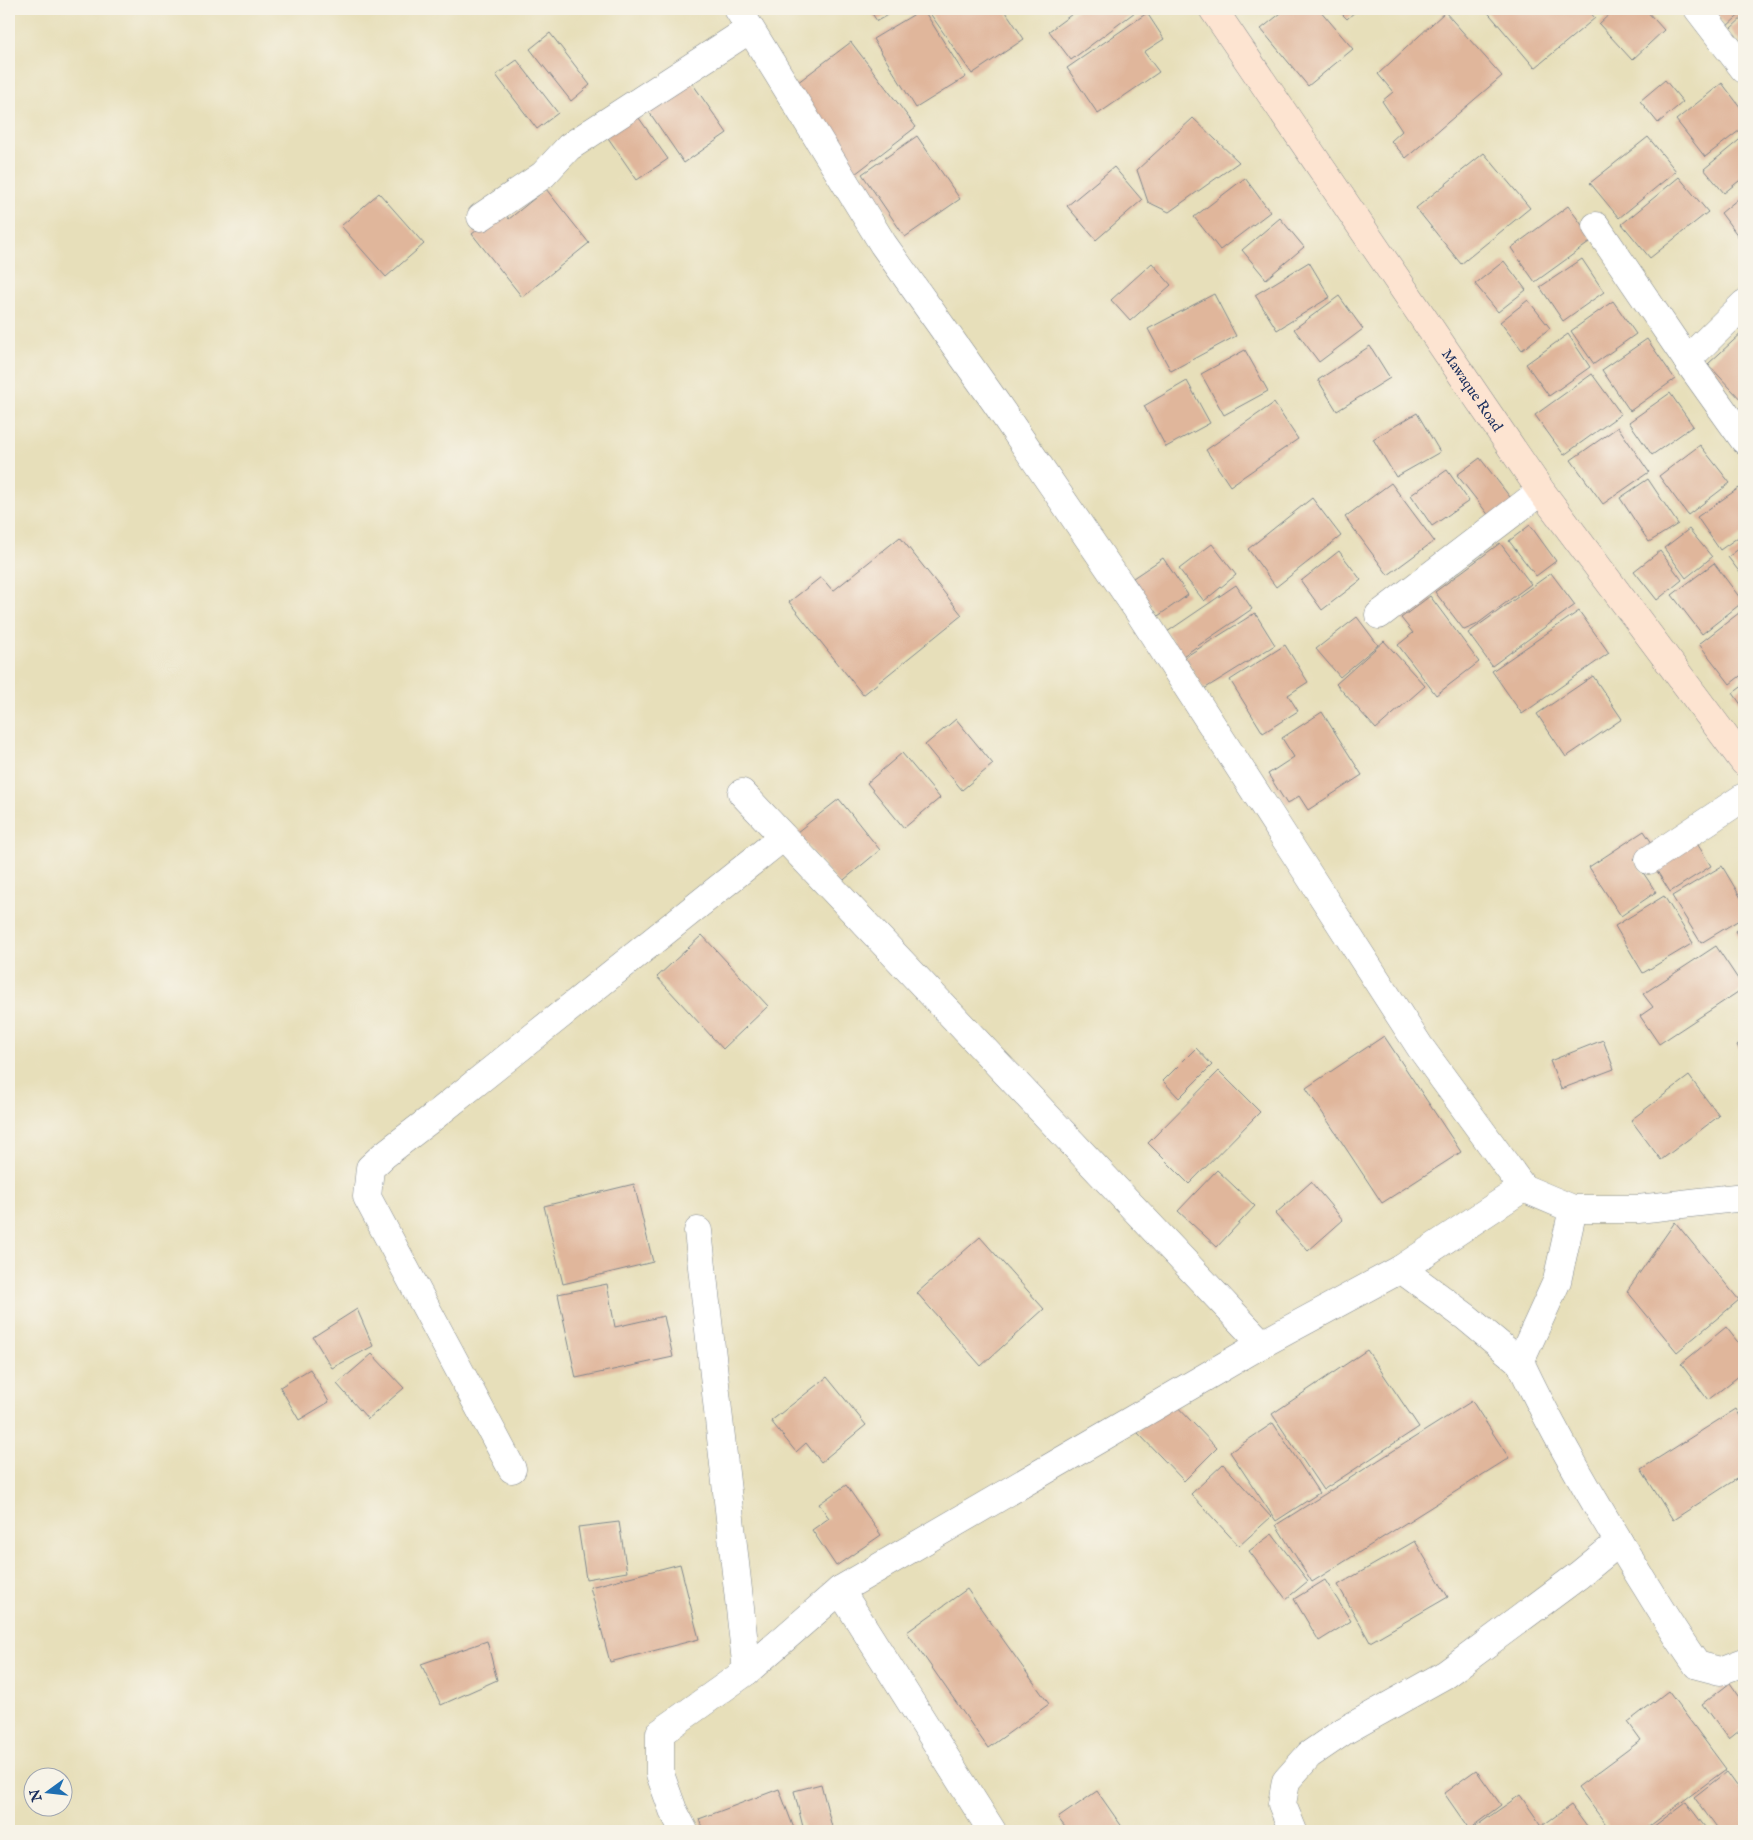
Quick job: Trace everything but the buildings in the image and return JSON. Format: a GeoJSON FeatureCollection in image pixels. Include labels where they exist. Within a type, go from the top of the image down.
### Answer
{"type":"FeatureCollection","features":[{"type":"Feature","properties":{"kind":"main road","name":"Mawaque Road"},"geometry":{"type":"LineString","coordinates":[[1213,9],[1541,492],[1744,762]]}},
{"type":"Feature","properties":{"kind":"street"},"geometry":{"type":"LineString","coordinates":[[1698,9],[1744,69]]}},
{"type":"Feature","properties":{"kind":"street"},"geometry":{"type":"LineString","coordinates":[[481,217],[542,174],[569,147],[744,19],[883,244],[996,403],[1135,606],[1420,1047],[1523,1188],[1573,1209],[1638,1210],[1744,1197]]}},
{"type":"Feature","properties":{"kind":"street"},"geometry":{"type":"LineString","coordinates":[[1596,226],[1744,440]]}},
{"type":"Feature","properties":{"kind":"street"},"geometry":{"type":"LineString","coordinates":[[1687,360],[1744,304]]}},
{"type":"Feature","properties":{"kind":"street"},"geometry":{"type":"LineString","coordinates":[[1379,615],[1541,492]]}},
{"type":"Feature","properties":{"kind":"street"},"geometry":{"type":"LineString","coordinates":[[742,793],[1262,1344]]}},
{"type":"Feature","properties":{"kind":"street"},"geometry":{"type":"LineString","coordinates":[[1649,860],[1744,797]]}},
{"type":"Feature","properties":{"kind":"street"},"geometry":{"type":"LineString","coordinates":[[512,1469],[367,1197],[370,1168],[783,836]]}},
{"type":"Feature","properties":{"kind":"street"},"geometry":{"type":"LineString","coordinates":[[684,1831],[673,1810],[660,1774],[660,1733],[747,1671],[840,1590],[1262,1344],[1401,1269],[1523,1188]]}},
{"type":"Feature","properties":{"kind":"street"},"geometry":{"type":"LineString","coordinates":[[1520,1362],[1557,1281],[1573,1209]]}},
{"type":"Feature","properties":{"kind":"street"},"geometry":{"type":"LineString","coordinates":[[698,1231],[747,1671]]}},
{"type":"Feature","properties":{"kind":"street"},"geometry":{"type":"LineString","coordinates":[[1401,1269],[1466,1317],[1520,1362],[1543,1411],[1619,1542],[1678,1639],[1697,1665],[1720,1670],[1744,1662]]}},
{"type":"Feature","properties":{"kind":"street"},"geometry":{"type":"LineString","coordinates":[[1293,1831],[1282,1804],[1286,1781],[1309,1755],[1344,1731],[1446,1674],[1579,1575],[1619,1542]]}},
{"type":"Feature","properties":{"kind":"street"},"geometry":{"type":"LineString","coordinates":[[840,1590],[992,1831]]}}]}
